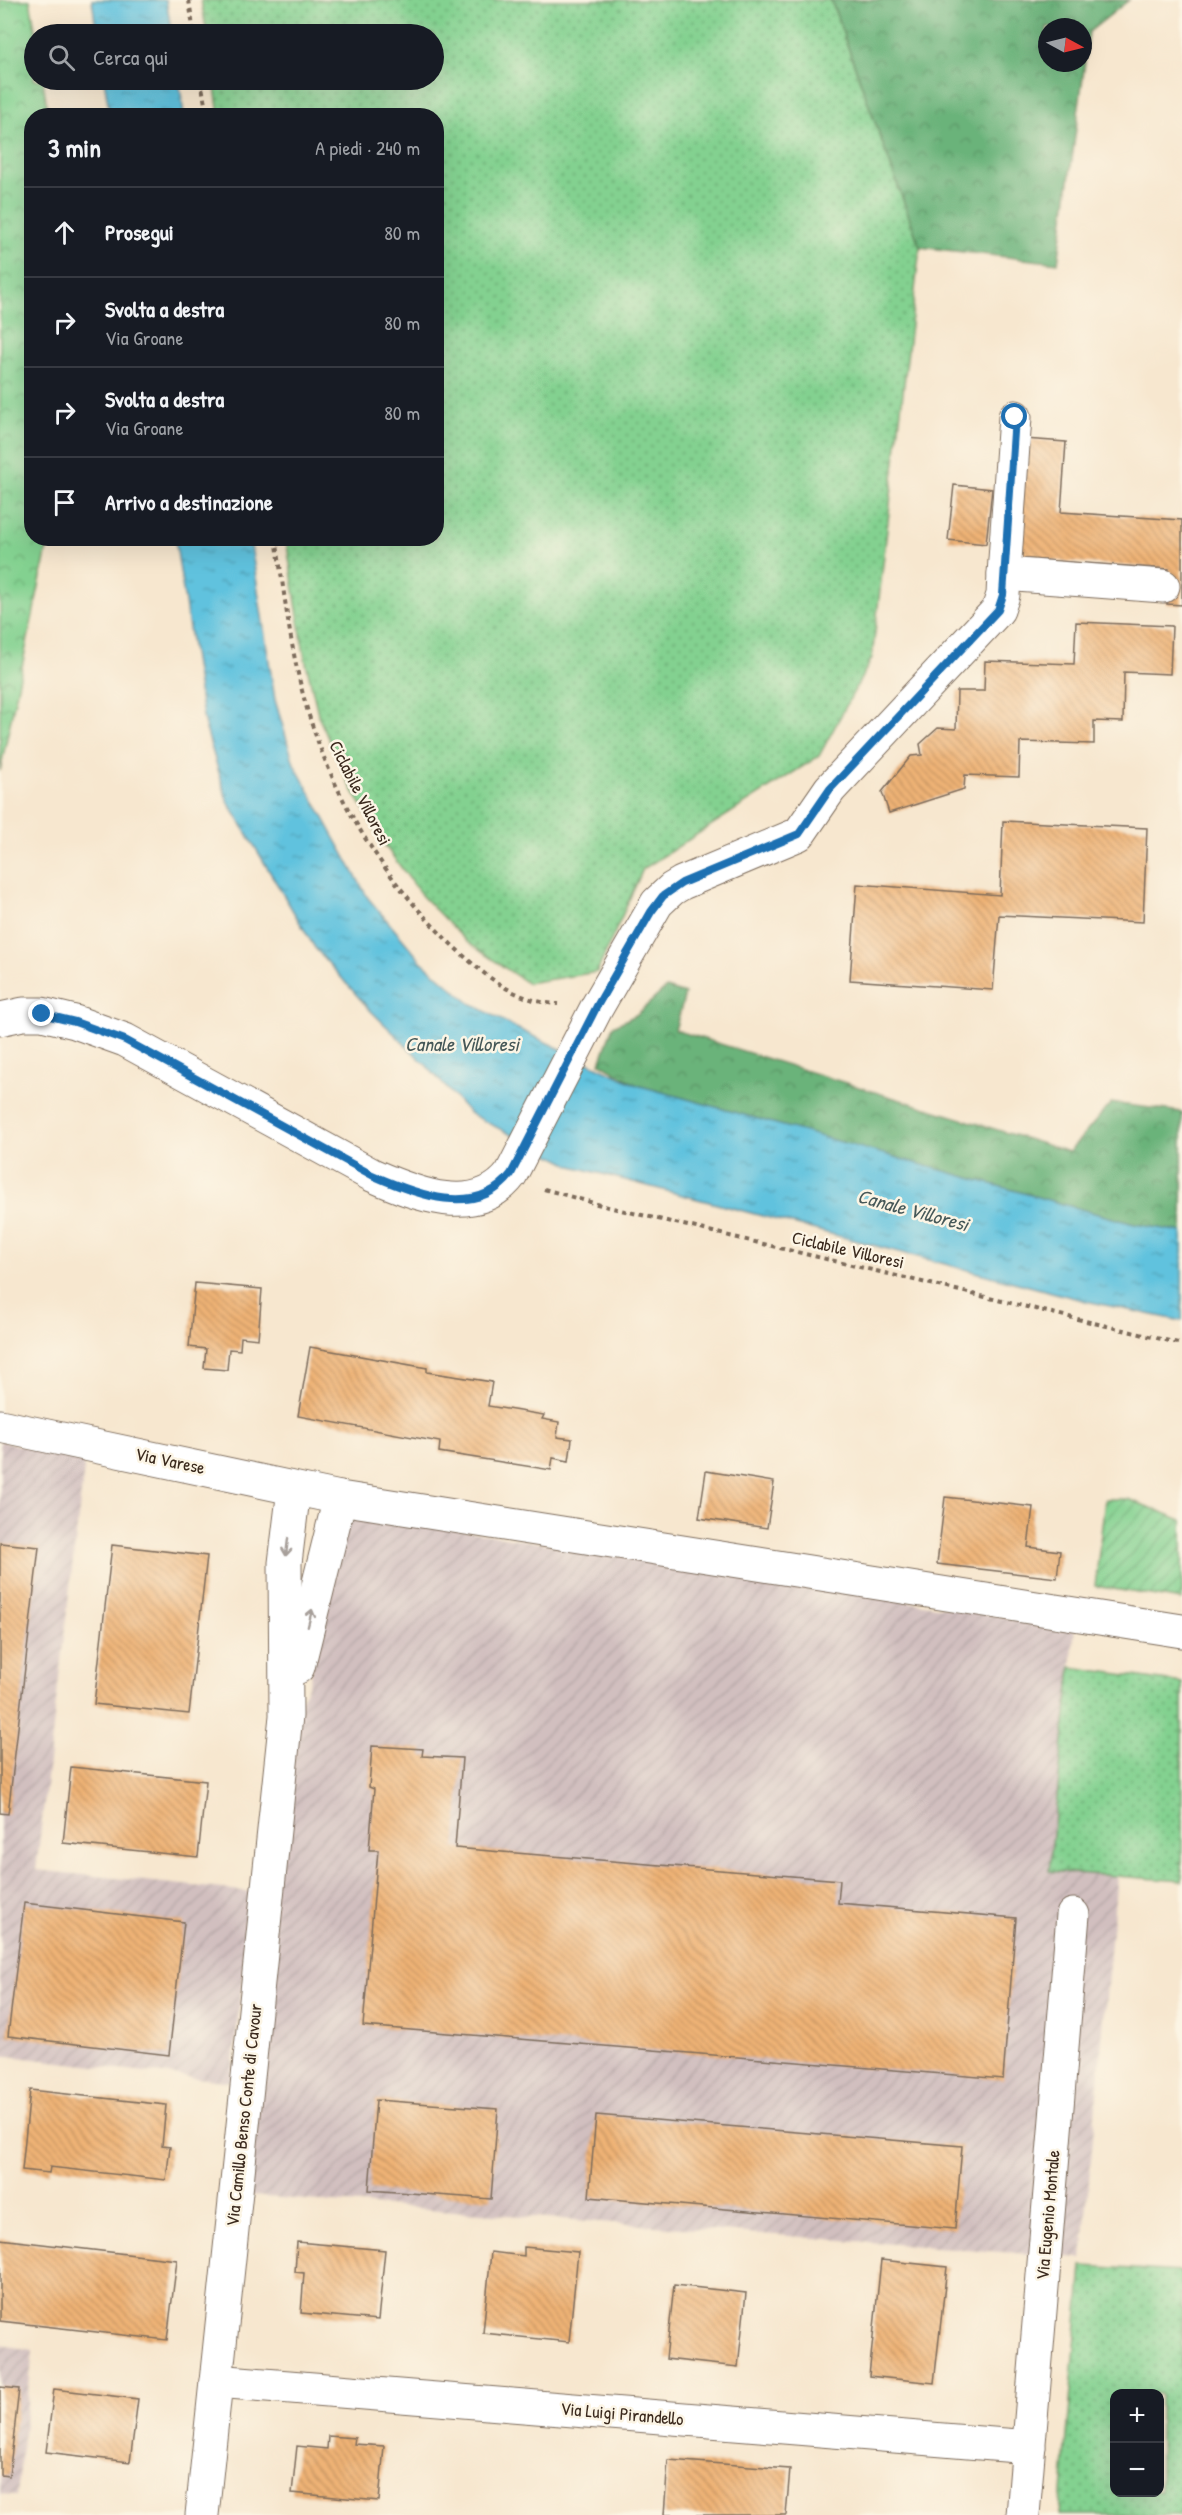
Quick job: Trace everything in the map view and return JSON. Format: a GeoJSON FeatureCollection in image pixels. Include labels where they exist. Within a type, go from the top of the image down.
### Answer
{"type":"FeatureCollection","features":[{"type":"Feature","properties":{"kind":"street"},"geometry":{"type":"LineString","coordinates":[[0,1019],[23,1014],[42,1014],[75,1022],[125,1040],[372,1175],[418,1192],[447,1198],[480,1198],[503,1184],[515,1167],[591,1018],[651,912],[663,896],[682,883],[799,834],[830,789],[998,610],[1003,595],[1015,417]]}},
{"type":"Feature","properties":{"kind":"street"},"geometry":{"type":"LineString","coordinates":[[1004,574],[1162,586]]}},
{"type":"Feature","properties":{"kind":"street","name":"Via Varese"},"geometry":{"type":"LineString","coordinates":[[0,1426],[340,1498],[1182,1631]]}},
{"type":"Feature","properties":{"kind":"street","name":"Via Camillo Benso Conte di Cavour"},"geometry":{"type":"LineString","coordinates":[[202,2515],[286,1716],[285,1563],[294,1489]]}},
{"type":"Feature","properties":{"kind":"street","name":"Via Camillo Benso Conte di Cavour"},"geometry":{"type":"LineString","coordinates":[[286,1716],[340,1498]]}},
{"type":"Feature","properties":{"kind":"street","name":"Via Eugenio Montale"},"geometry":{"type":"LineString","coordinates":[[1023,2515],[1073,1915]]}},
{"type":"Feature","properties":{"kind":"street","name":"Via Luigi Pirandello"},"geometry":{"type":"LineString","coordinates":[[216,2381],[1029,2447]]}},
{"type":"Feature","properties":{"kind":"path"},"geometry":{"type":"LineString","coordinates":[[189,0],[193,24]]}},
{"type":"Feature","properties":{"kind":"path"},"geometry":{"type":"LineString","coordinates":[[203,90],[206,108]]}},
{"type":"Feature","properties":{"kind":"path","name":"Ciclabile Villoresi"},"geometry":{"type":"LineString","coordinates":[[277,546],[291,636],[316,737],[348,808],[378,858],[428,921],[485,975],[519,996],[591,1018]]}},
{"type":"Feature","properties":{"kind":"path","name":"Ciclabile Villoresi"},"geometry":{"type":"LineString","coordinates":[[515,1167],[547,1191],[1182,1344]]}},
{"type":"Feature","properties":{"kind":"shaded area"},"geometry":{"type":"Polygon","coordinates":[[[0,1441],[85,1460],[36,1870],[252,1892],[231,2082],[0,2055],[0,1441]]]}},
{"type":"Feature","properties":{"kind":"shaded area"},"geometry":{"type":"Polygon","coordinates":[[[340,1511],[1075,1628],[1049,1871],[1117,1876],[1082,2258],[240,2195],[290,1725],[310,1681],[340,1511]]]}},
{"type":"Feature","properties":{"kind":"shaded area"},"geometry":{"type":"Polygon","coordinates":[[[0,2345],[33,2350],[17,2495],[0,2494],[0,2345]]]}},
{"type":"Feature","properties":{"kind":"green space"},"geometry":{"type":"Polygon","coordinates":[[[0,0],[30,0],[34,24],[24,24],[24,90],[44,90],[47,108],[24,108],[24,546],[48,546],[0,771],[0,0]]]}},
{"type":"Feature","properties":{"kind":"green space"},"geometry":{"type":"Polygon","coordinates":[[[201,0],[831,0],[920,247],[872,658],[819,756],[643,869],[597,972],[527,983],[467,942],[422,896],[381,840],[347,780],[319,718],[304,654],[287,546],[444,546],[444,108],[218,108],[215,90],[444,90],[444,24],[205,24],[201,0]]]}},
{"type":"Feature","properties":{"kind":"green space"},"geometry":{"type":"Polygon","coordinates":[[[831,0],[1129,0],[1092,30],[1092,18],[1038,18],[1038,72],[1084,72],[1058,263],[920,247],[831,0]]]}},
{"type":"Feature","properties":{"kind":"green space"},"geometry":{"type":"Polygon","coordinates":[[[666,988],[685,994],[675,1030],[1069,1152],[1111,1103],[1182,1112],[1182,1232],[1134,1224],[637,1085],[600,1063],[613,1026],[636,1015],[666,988]]]}},
{"type":"Feature","properties":{"kind":"green space"},"geometry":{"type":"Polygon","coordinates":[[[1105,1499],[1128,1499],[1182,1520],[1182,1600],[1095,1586],[1105,1499]]]}},
{"type":"Feature","properties":{"kind":"green space"},"geometry":{"type":"Polygon","coordinates":[[[1071,1667],[1182,1683],[1182,1881],[1049,1871],[1071,1667]]]}},
{"type":"Feature","properties":{"kind":"green space"},"geometry":{"type":"Polygon","coordinates":[[[1082,2266],[1182,2272],[1182,2515],[1060,2515],[1082,2266]]]}},
{"type":"Feature","properties":{"kind":"water"},"geometry":{"type":"Polygon","coordinates":[[[92,0],[166,0],[170,24],[96,24],[92,0]]]}},
{"type":"Feature","properties":{"kind":"water"},"geometry":{"type":"Polygon","coordinates":[[[106,90],[180,90],[183,108],[109,108],[106,90]]]}},
{"type":"Feature","properties":{"kind":"water","name":"Canale Villoresi"},"geometry":{"type":"Polygon","coordinates":[[[176,546],[251,546],[275,700],[294,764],[368,898],[421,961],[470,1003],[516,1028],[637,1085],[1134,1224],[1182,1232],[1182,1321],[1086,1301],[572,1166],[469,1113],[426,1065],[370,1010],[315,948],[227,800],[204,722],[176,546]]]}},
{"type":"Feature","properties":{"kind":"building"},"geometry":{"type":"Polygon","coordinates":[[[1024,439],[1066,442],[1061,512],[1182,520],[1182,605],[1167,604],[1169,569],[1015,558],[1024,439]]]}},
{"type":"Feature","properties":{"kind":"building"},"geometry":{"type":"Polygon","coordinates":[[[954,485],[992,489],[986,544],[948,540],[954,485]]]}},
{"type":"Feature","properties":{"kind":"building"},"geometry":{"type":"Polygon","coordinates":[[[1076,622],[1172,626],[1170,674],[1124,672],[1123,722],[1094,721],[1094,744],[1020,742],[1019,777],[965,775],[964,789],[889,813],[882,792],[911,756],[922,755],[920,744],[938,728],[956,729],[957,691],[984,691],[985,661],[1074,664],[1076,622]]]}},
{"type":"Feature","properties":{"kind":"building"},"geometry":{"type":"Polygon","coordinates":[[[1003,821],[1147,828],[1143,922],[999,915],[993,990],[850,980],[857,884],[1000,895],[1003,821]]]}},
{"type":"Feature","properties":{"kind":"building"},"geometry":{"type":"Polygon","coordinates":[[[195,1283],[262,1289],[258,1339],[241,1337],[240,1350],[229,1349],[227,1370],[204,1368],[206,1349],[189,1347],[195,1283]]]}},
{"type":"Feature","properties":{"kind":"building"},"geometry":{"type":"Polygon","coordinates":[[[310,1347],[427,1368],[427,1372],[492,1382],[488,1406],[544,1415],[542,1419],[559,1422],[557,1437],[572,1439],[569,1461],[553,1458],[551,1470],[439,1452],[440,1442],[298,1416],[310,1347]]]}},
{"type":"Feature","properties":{"kind":"building"},"geometry":{"type":"Polygon","coordinates":[[[706,1471],[774,1482],[767,1528],[699,1518],[706,1471]]]}},
{"type":"Feature","properties":{"kind":"building"},"geometry":{"type":"Polygon","coordinates":[[[945,1497],[1033,1507],[1028,1547],[1060,1551],[1057,1578],[937,1564],[945,1497]]]}},
{"type":"Feature","properties":{"kind":"building"},"geometry":{"type":"Polygon","coordinates":[[[0,1543],[39,1547],[8,1814],[0,1813],[0,1543]]]}},
{"type":"Feature","properties":{"kind":"building"},"geometry":{"type":"Polygon","coordinates":[[[112,1545],[207,1556],[189,1714],[94,1704],[112,1545]]]}},
{"type":"Feature","properties":{"kind":"building"},"geometry":{"type":"Polygon","coordinates":[[[372,1746],[423,1749],[422,1756],[462,1758],[455,1848],[840,1880],[838,1903],[1016,1918],[1003,2079],[363,2026],[378,1850],[369,1850],[374,1789],[369,1787],[372,1746]]]}},
{"type":"Feature","properties":{"kind":"building"},"geometry":{"type":"Polygon","coordinates":[[[71,1767],[206,1781],[198,1857],[63,1843],[71,1767]]]}},
{"type":"Feature","properties":{"kind":"building"},"geometry":{"type":"Polygon","coordinates":[[[24,1903],[184,1922],[169,2055],[8,2036],[24,1903]]]}},
{"type":"Feature","properties":{"kind":"building"},"geometry":{"type":"Polygon","coordinates":[[[30,2090],[166,2105],[162,2146],[170,2147],[166,2180],[50,2167],[49,2173],[22,2170],[30,2090]]]}},
{"type":"Feature","properties":{"kind":"building"},"geometry":{"type":"Polygon","coordinates":[[[376,2100],[498,2109],[491,2199],[369,2190],[376,2100]]]}},
{"type":"Feature","properties":{"kind":"building"},"geometry":{"type":"Polygon","coordinates":[[[596,2115],[962,2146],[955,2229],[589,2197],[596,2115]]]}},
{"type":"Feature","properties":{"kind":"building"},"geometry":{"type":"Polygon","coordinates":[[[0,2239],[177,2260],[167,2340],[0,2321],[0,2239]]]}},
{"type":"Feature","properties":{"kind":"building"},"geometry":{"type":"Polygon","coordinates":[[[297,2242],[385,2250],[378,2320],[301,2313],[304,2273],[295,2272],[297,2242]]]}},
{"type":"Feature","properties":{"kind":"building"},"geometry":{"type":"Polygon","coordinates":[[[524,2247],[578,2252],[569,2342],[483,2333],[491,2252],[524,2256],[524,2247]]]}},
{"type":"Feature","properties":{"kind":"building"},"geometry":{"type":"Polygon","coordinates":[[[881,2260],[947,2267],[934,2383],[869,2376],[881,2260]]]}},
{"type":"Feature","properties":{"kind":"building"},"geometry":{"type":"Polygon","coordinates":[[[674,2285],[746,2293],[738,2367],[666,2359],[674,2285]]]}},
{"type":"Feature","properties":{"kind":"building"},"geometry":{"type":"Polygon","coordinates":[[[0,2387],[19,2389],[9,2476],[0,2475],[0,2387]]]}},
{"type":"Feature","properties":{"kind":"building"},"geometry":{"type":"Polygon","coordinates":[[[54,2389],[138,2399],[130,2462],[46,2452],[54,2389]]]}},
{"type":"Feature","properties":{"kind":"building"},"geometry":{"type":"Polygon","coordinates":[[[328,2436],[355,2438],[354,2444],[384,2446],[379,2501],[292,2493],[297,2446],[327,2449],[328,2436]]]}},
{"type":"Feature","properties":{"kind":"building"},"geometry":{"type":"Polygon","coordinates":[[[668,2460],[790,2469],[786,2515],[664,2515],[668,2460]]]}},
{"type":"Feature","properties":{"kind":"route"},"geometry":{"type":"LineString","coordinates":[[42,1014],[75,1022],[125,1040],[372,1175],[394,1184],[447,1198],[480,1198],[492,1192],[511,1174],[597,1006],[651,912],[663,896],[682,883],[799,834],[830,789],[998,610],[1003,595],[1015,417]]}}]}
